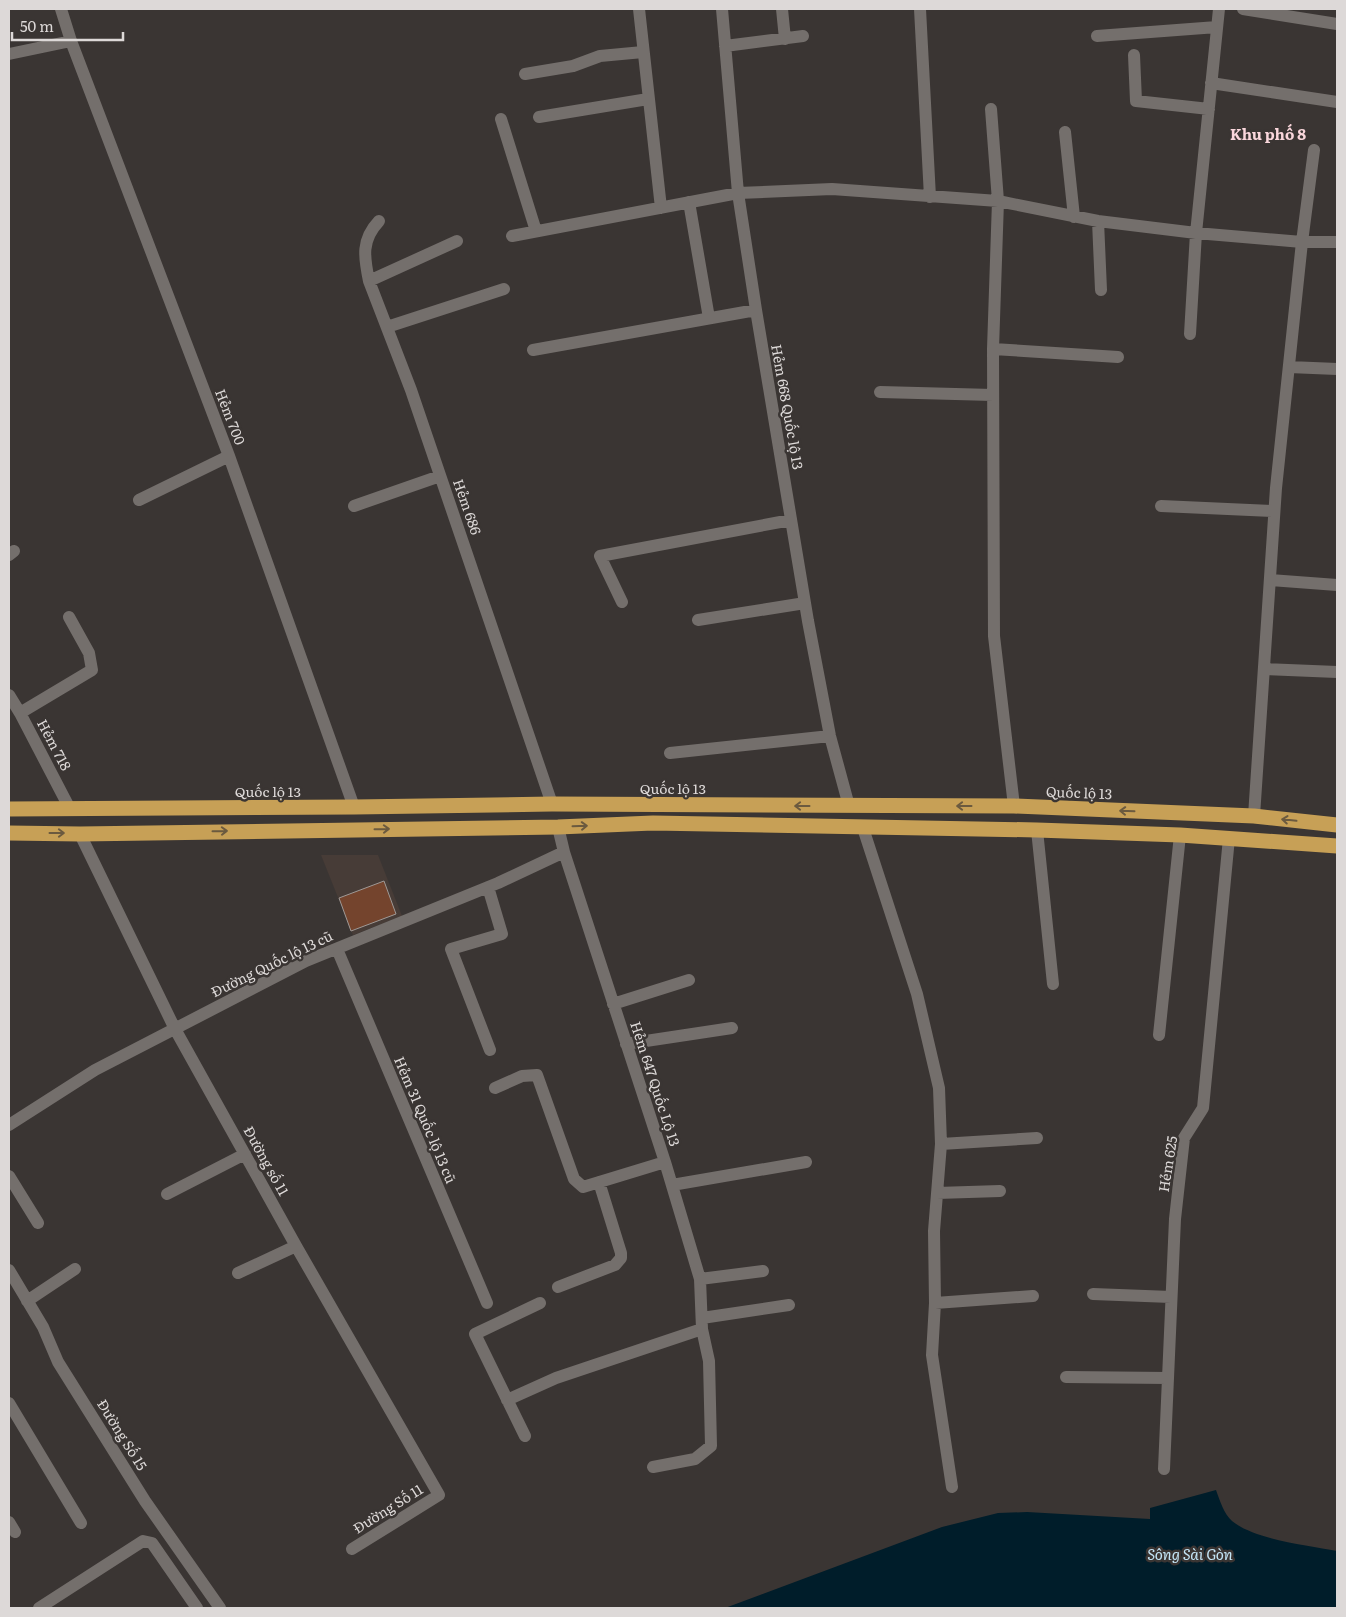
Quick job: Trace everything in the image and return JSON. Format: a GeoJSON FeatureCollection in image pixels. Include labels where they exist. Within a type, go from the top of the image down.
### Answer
{"type":"FeatureCollection","features":[{"type":"Feature","properties":{"kind":"highway","name":"Quốc lộ 13"},"geometry":{"type":"LineString","coordinates":[[9,809],[552,804],[1014,806],[1254,816],[1337,825]]}},
{"type":"Feature","properties":{"kind":"highway"},"geometry":{"type":"LineString","coordinates":[[552,804],[558,827]]}},
{"type":"Feature","properties":{"kind":"highway"},"geometry":{"type":"LineString","coordinates":[[9,833],[80,834],[558,827],[653,823],[1037,830],[1180,835],[1337,846]]}},
{"type":"Feature","properties":{"kind":"street","name":"Hẻm 700"},"geometry":{"type":"LineString","coordinates":[[61,9],[71,41],[229,456],[354,807]]}},
{"type":"Feature","properties":{"kind":"street"},"geometry":{"type":"LineString","coordinates":[[639,9],[661,208]]}},
{"type":"Feature","properties":{"kind":"street","name":"Hẻm 668 Quốc lộ 13"},"geometry":{"type":"LineString","coordinates":[[722,9],[738,193],[756,310],[805,603],[830,736],[849,806]]}},
{"type":"Feature","properties":{"kind":"street"},"geometry":{"type":"LineString","coordinates":[[782,9],[785,39]]}},
{"type":"Feature","properties":{"kind":"street"},"geometry":{"type":"LineString","coordinates":[[920,9],[930,197]]}},
{"type":"Feature","properties":{"kind":"street"},"geometry":{"type":"LineString","coordinates":[[1190,334],[1196,233],[1219,9]]}},
{"type":"Feature","properties":{"kind":"street"},"geometry":{"type":"LineString","coordinates":[[1243,9],[1337,24]]}},
{"type":"Feature","properties":{"kind":"street"},"geometry":{"type":"LineString","coordinates":[[1097,36],[1217,28]]}},
{"type":"Feature","properties":{"kind":"street"},"geometry":{"type":"LineString","coordinates":[[726,46],[803,36]]}},
{"type":"Feature","properties":{"kind":"street"},"geometry":{"type":"LineString","coordinates":[[9,54],[71,41]]}},
{"type":"Feature","properties":{"kind":"street"},"geometry":{"type":"LineString","coordinates":[[525,74],[573,66],[600,56],[643,52]]}},
{"type":"Feature","properties":{"kind":"street"},"geometry":{"type":"LineString","coordinates":[[1134,55],[1136,100],[1209,109]]}},
{"type":"Feature","properties":{"kind":"street"},"geometry":{"type":"LineString","coordinates":[[1212,83],[1337,102]]}},
{"type":"Feature","properties":{"kind":"street"},"geometry":{"type":"LineString","coordinates":[[539,117],[648,99]]}},
{"type":"Feature","properties":{"kind":"street"},"geometry":{"type":"LineString","coordinates":[[992,109],[998,201],[993,349],[994,636],[1014,806]]}},
{"type":"Feature","properties":{"kind":"street"},"geometry":{"type":"LineString","coordinates":[[501,119],[536,231]]}},
{"type":"Feature","properties":{"kind":"street"},"geometry":{"type":"LineString","coordinates":[[1065,132],[1074,216]]}},
{"type":"Feature","properties":{"kind":"street"},"geometry":{"type":"LineString","coordinates":[[1254,816],[1274,512],[1302,242],[1314,150]]}},
{"type":"Feature","properties":{"kind":"street"},"geometry":{"type":"LineString","coordinates":[[512,236],[738,193],[832,190],[998,201],[1098,221],[1196,233],[1302,242],[1337,242]]}},
{"type":"Feature","properties":{"kind":"street"},"geometry":{"type":"LineString","coordinates":[[689,202],[709,318]]}},
{"type":"Feature","properties":{"kind":"street","name":"Hẻm 686"},"geometry":{"type":"LineString","coordinates":[[379,221],[371,230],[365,249],[365,262],[369,281],[411,390],[552,804]]}},
{"type":"Feature","properties":{"kind":"street"},"geometry":{"type":"LineString","coordinates":[[1098,221],[1101,290]]}},
{"type":"Feature","properties":{"kind":"street"},"geometry":{"type":"LineString","coordinates":[[369,281],[457,241]]}},
{"type":"Feature","properties":{"kind":"street"},"geometry":{"type":"LineString","coordinates":[[387,327],[504,289]]}},
{"type":"Feature","properties":{"kind":"street"},"geometry":{"type":"LineString","coordinates":[[533,350],[756,310]]}},
{"type":"Feature","properties":{"kind":"street"},"geometry":{"type":"LineString","coordinates":[[993,349],[1118,357]]}},
{"type":"Feature","properties":{"kind":"street"},"geometry":{"type":"LineString","coordinates":[[1289,367],[1337,369]]}},
{"type":"Feature","properties":{"kind":"street"},"geometry":{"type":"LineString","coordinates":[[880,392],[993,395]]}},
{"type":"Feature","properties":{"kind":"street"},"geometry":{"type":"LineString","coordinates":[[138,500],[229,456]]}},
{"type":"Feature","properties":{"kind":"street"},"geometry":{"type":"LineString","coordinates":[[354,506],[440,476]]}},
{"type":"Feature","properties":{"kind":"street"},"geometry":{"type":"LineString","coordinates":[[1161,506],[1274,512]]}},
{"type":"Feature","properties":{"kind":"street"},"geometry":{"type":"LineString","coordinates":[[622,602],[600,556],[791,520]]}},
{"type":"Feature","properties":{"kind":"street"},"geometry":{"type":"LineString","coordinates":[[1270,580],[1337,585]]}},
{"type":"Feature","properties":{"kind":"street"},"geometry":{"type":"LineString","coordinates":[[698,620],[805,603]]}},
{"type":"Feature","properties":{"kind":"street"},"geometry":{"type":"LineString","coordinates":[[20,713],[92,670],[89,653],[69,617]]}},
{"type":"Feature","properties":{"kind":"street"},"geometry":{"type":"LineString","coordinates":[[1264,669],[1337,672]]}},
{"type":"Feature","properties":{"kind":"street","name":"Hẻm 718"},"geometry":{"type":"LineString","coordinates":[[9,695],[70,809]]}},
{"type":"Feature","properties":{"kind":"street"},"geometry":{"type":"LineString","coordinates":[[670,753],[830,736]]}},
{"type":"Feature","properties":{"kind":"street"},"geometry":{"type":"LineString","coordinates":[[558,827],[564,852]]}},
{"type":"Feature","properties":{"kind":"street"},"geometry":{"type":"LineString","coordinates":[[863,828],[917,994],[939,1088],[941,1144],[934,1231],[935,1303],[932,1355],[952,1487]]}},
{"type":"Feature","properties":{"kind":"street"},"geometry":{"type":"LineString","coordinates":[[1037,830],[1052,984]]}},
{"type":"Feature","properties":{"kind":"street","name":"Đường số 11"},"geometry":{"type":"LineString","coordinates":[[80,834],[175,1029],[296,1246],[439,1495]]}},
{"type":"Feature","properties":{"kind":"street"},"geometry":{"type":"LineString","coordinates":[[1159,1035],[1180,835]]}},
{"type":"Feature","properties":{"kind":"street","name":"Hẻm 625"},"geometry":{"type":"LineString","coordinates":[[1164,1469],[1175,1219],[1184,1138],[1203,1108],[1229,838]]}},
{"type":"Feature","properties":{"kind":"street","name":"Đường Quốc lộ 13 cũ"},"geometry":{"type":"LineString","coordinates":[[9,1125],[95,1070],[306,961],[488,887],[564,852]]}},
{"type":"Feature","properties":{"kind":"street","name":"Hẻm 647 Quốc Lộ 13"},"geometry":{"type":"LineString","coordinates":[[564,852],[665,1162],[700,1279],[702,1323],[709,1361],[711,1446],[695,1459],[653,1467]]}},
{"type":"Feature","properties":{"kind":"street"},"geometry":{"type":"LineString","coordinates":[[488,887],[502,934],[451,949],[490,1050]]}},
{"type":"Feature","properties":{"kind":"street","name":"Hẻm 31 Quốc lộ 13 cũ"},"geometry":{"type":"LineString","coordinates":[[337,949],[487,1303]]}},
{"type":"Feature","properties":{"kind":"street"},"geometry":{"type":"LineString","coordinates":[[613,1004],[689,980]]}},
{"type":"Feature","properties":{"kind":"street"},"geometry":{"type":"LineString","coordinates":[[626,1044],[732,1028]]}},
{"type":"Feature","properties":{"kind":"street"},"geometry":{"type":"LineString","coordinates":[[495,1088],[522,1076],[537,1075],[574,1179],[583,1187],[665,1162]]}},
{"type":"Feature","properties":{"kind":"street"},"geometry":{"type":"LineString","coordinates":[[941,1144],[1037,1138]]}},
{"type":"Feature","properties":{"kind":"street"},"geometry":{"type":"LineString","coordinates":[[166,1194],[245,1154]]}},
{"type":"Feature","properties":{"kind":"street"},"geometry":{"type":"LineString","coordinates":[[672,1185],[806,1162]]}},
{"type":"Feature","properties":{"kind":"street"},"geometry":{"type":"LineString","coordinates":[[9,1176],[38,1223]]}},
{"type":"Feature","properties":{"kind":"street"},"geometry":{"type":"LineString","coordinates":[[558,1287],[615,1265],[621,1258],[619,1245],[599,1182]]}},
{"type":"Feature","properties":{"kind":"street"},"geometry":{"type":"LineString","coordinates":[[937,1193],[1000,1191]]}},
{"type":"Feature","properties":{"kind":"street"},"geometry":{"type":"LineString","coordinates":[[238,1273],[296,1246]]}},
{"type":"Feature","properties":{"kind":"street"},"geometry":{"type":"LineString","coordinates":[[27,1301],[75,1269]]}},
{"type":"Feature","properties":{"kind":"street","name":"Đường Số 15"},"geometry":{"type":"LineString","coordinates":[[9,1270],[43,1327],[58,1362],[145,1501],[220,1608]]}},
{"type":"Feature","properties":{"kind":"street"},"geometry":{"type":"LineString","coordinates":[[700,1279],[763,1271]]}},
{"type":"Feature","properties":{"kind":"street"},"geometry":{"type":"LineString","coordinates":[[1093,1294],[1171,1298]]}},
{"type":"Feature","properties":{"kind":"street"},"geometry":{"type":"LineString","coordinates":[[935,1303],[1033,1296]]}},
{"type":"Feature","properties":{"kind":"street"},"geometry":{"type":"LineString","coordinates":[[525,1436],[475,1334],[540,1303]]}},
{"type":"Feature","properties":{"kind":"street"},"geometry":{"type":"LineString","coordinates":[[507,1400],[556,1378],[702,1323],[789,1305]]}},
{"type":"Feature","properties":{"kind":"street"},"geometry":{"type":"LineString","coordinates":[[1066,1377],[1168,1378]]}},
{"type":"Feature","properties":{"kind":"street"},"geometry":{"type":"LineString","coordinates":[[9,1403],[80,1524]]}},
{"type":"Feature","properties":{"kind":"street","name":"Đường Số 11"},"geometry":{"type":"LineString","coordinates":[[352,1549],[439,1495]]}},
{"type":"Feature","properties":{"kind":"street"},"geometry":{"type":"LineString","coordinates":[[39,1608],[143,1541],[152,1543],[197,1608]]}},
{"type":"Feature","properties":{"kind":"shaded area"},"geometry":{"type":"Polygon","coordinates":[[[321,855],[378,855],[402,916],[353,935],[321,855]]]}},
{"type":"Feature","properties":{"kind":"water","name":"Sông Sài Gòn"},"geometry":{"type":"Polygon","coordinates":[[[1216,1490],[1227,1515],[1232,1521],[1242,1527],[1254,1533],[1282,1541],[1337,1551],[1337,1608],[725,1608],[942,1527],[998,1513],[1027,1512],[1150,1519],[1150,1508],[1216,1490]]]}},
{"type":"Feature","properties":{"kind":"building"},"geometry":{"type":"Polygon","coordinates":[[[384,881],[396,914],[351,931],[339,898],[384,881]]]}},
{"type":"Feature","properties":{"kind":"district","name":"Khu phố 8"},"geometry":{"type":"Point","coordinates":[1268,135]}}]}
